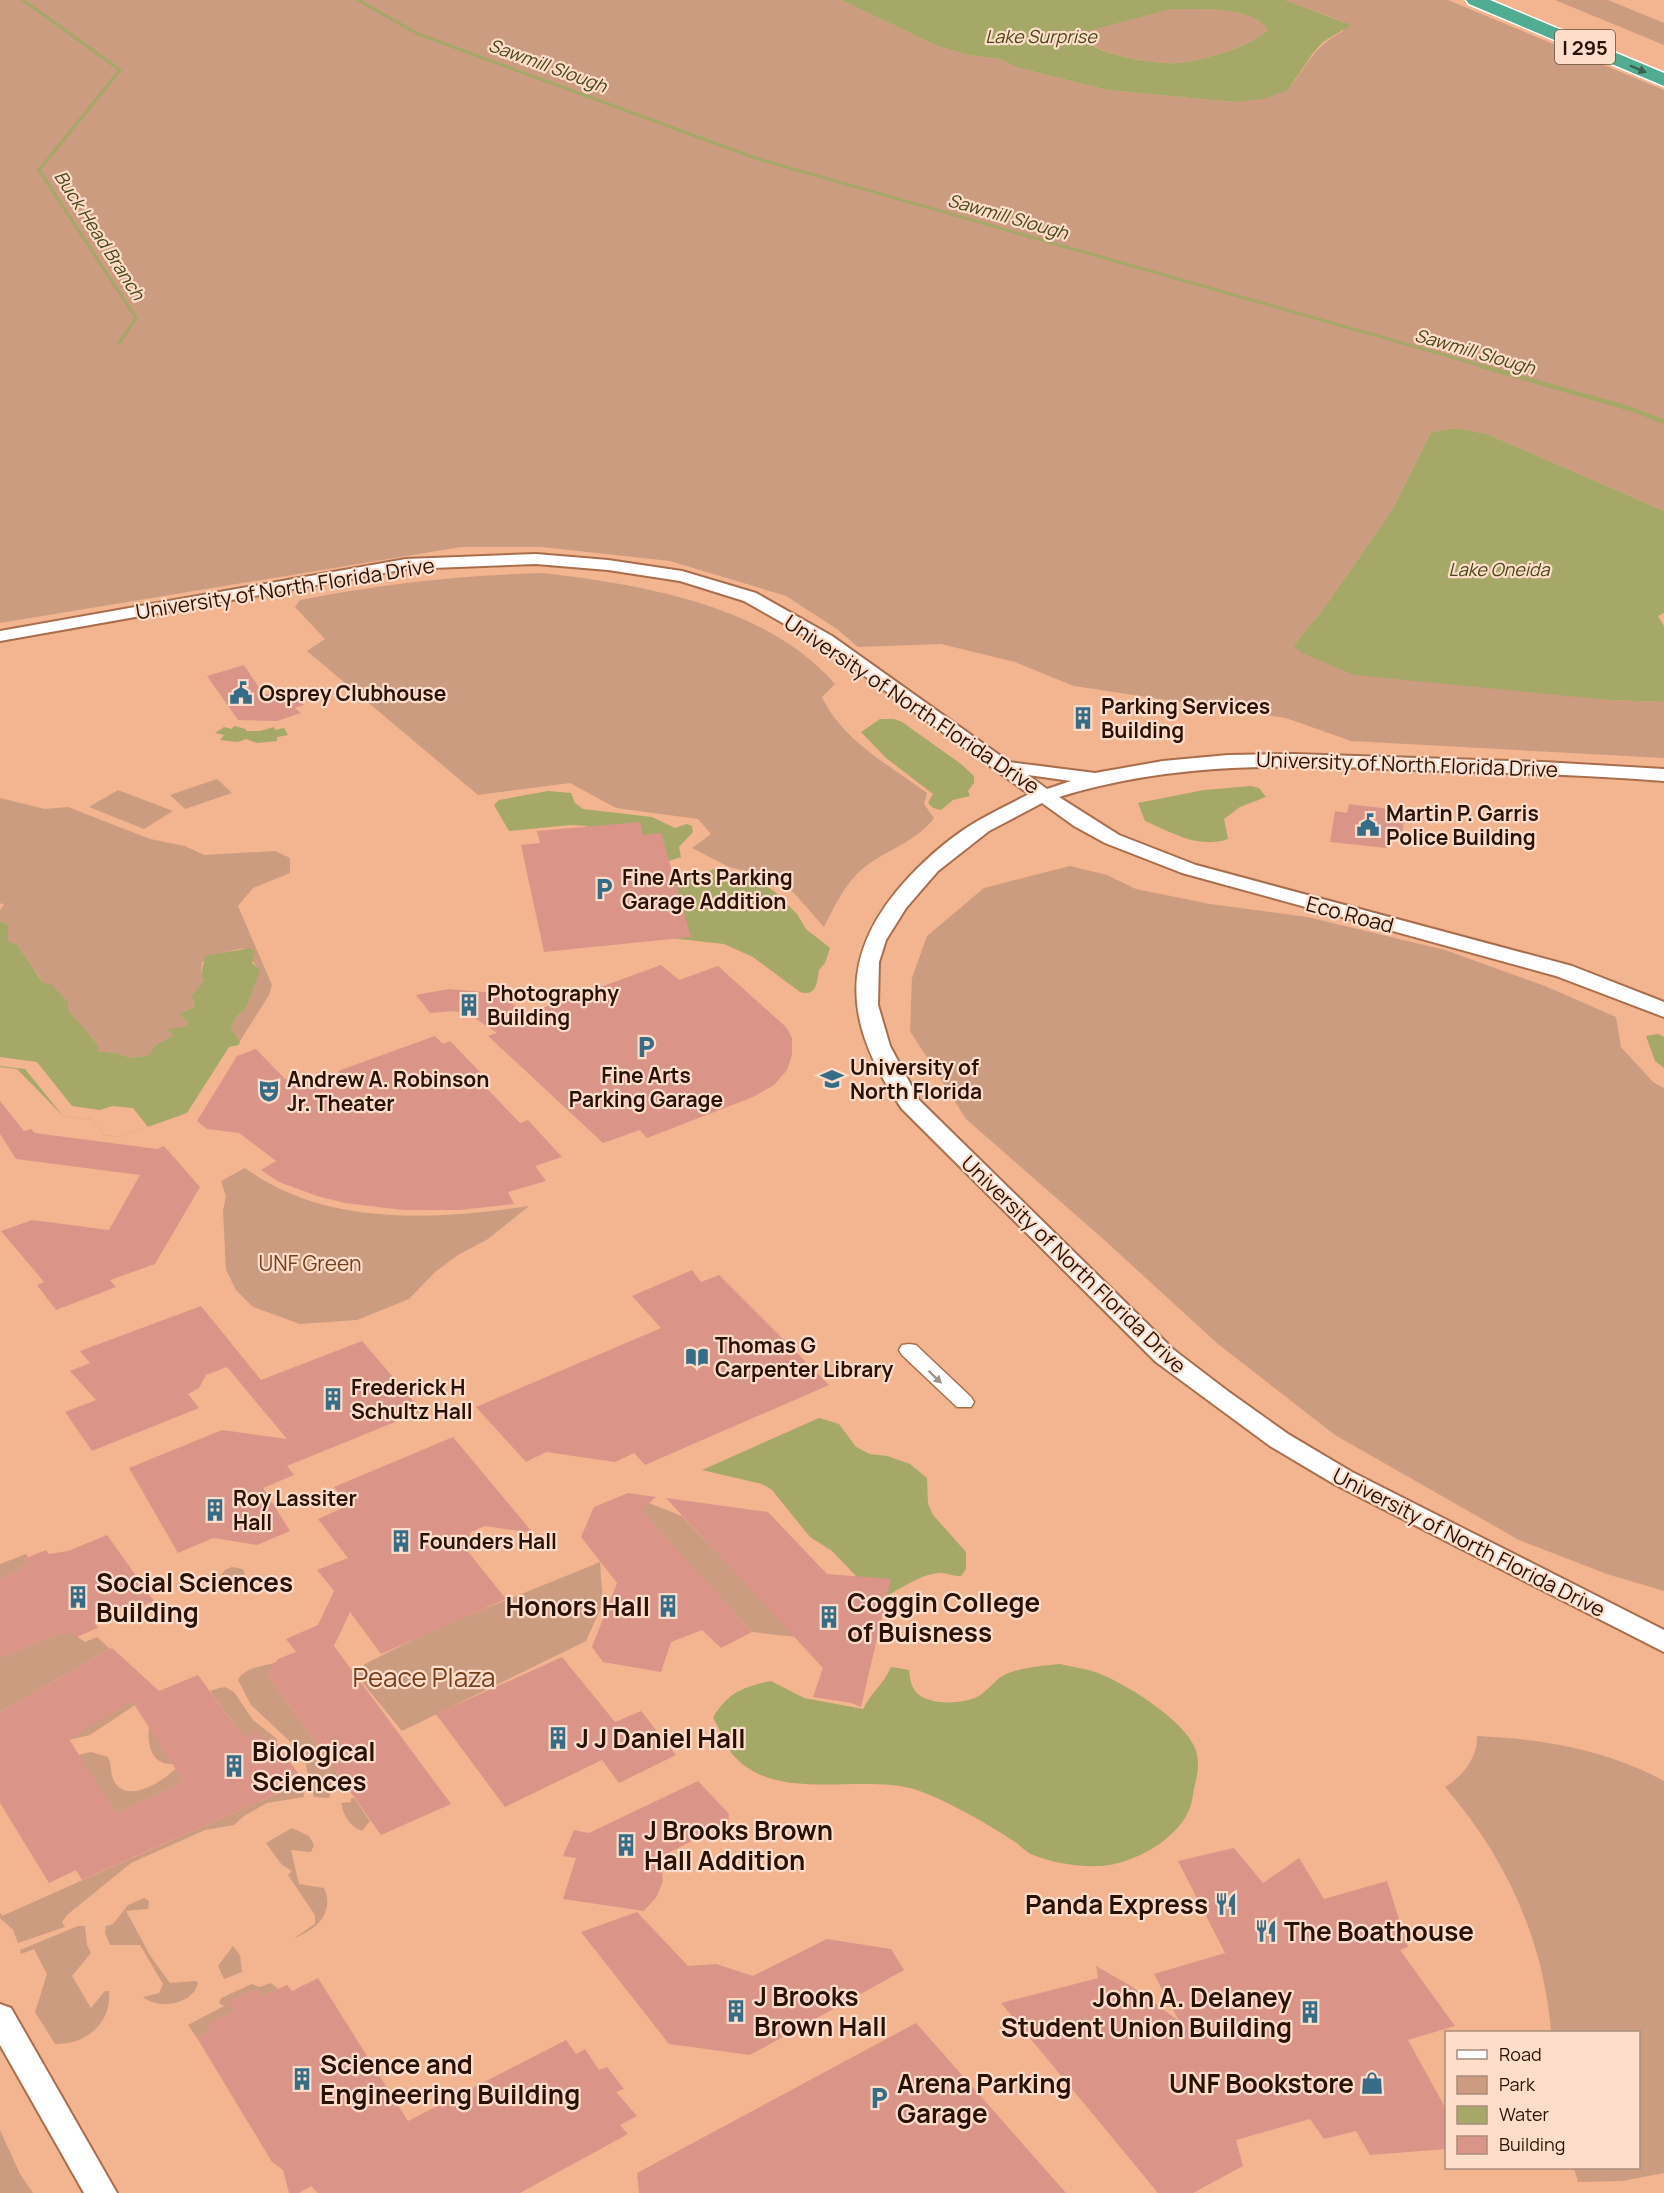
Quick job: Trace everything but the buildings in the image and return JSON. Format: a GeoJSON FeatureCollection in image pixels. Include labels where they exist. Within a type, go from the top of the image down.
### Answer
{"type":"FeatureCollection","features":[{"type":"Feature","properties":{"kind":"highway"},"geometry":{"type":"LineString","coordinates":[[1457,0],[1509,7]]}},
{"type":"Feature","properties":{"kind":"highway","name":"I 295"},"geometry":{"type":"LineString","coordinates":[[1475,0],[1509,7],[1664,63]]}},
{"type":"Feature","properties":{"kind":"highway","name":"I 295"},"geometry":{"type":"LineString","coordinates":[[1509,7],[1664,80]]}},
{"type":"Feature","properties":{"kind":"street","name":"University of North Florida Drive"},"geometry":{"type":"LineString","coordinates":[[0,636],[405,564],[536,559],[608,565],[682,576],[750,597],[826,640],[1046,796]]}},
{"type":"Feature","properties":{"kind":"street","name":"University of North Florida Drive"},"geometry":{"type":"LineString","coordinates":[[1664,775],[1571,769],[1279,759],[1193,763],[1104,778],[1004,812],[951,848],[905,893],[875,939],[867,974],[868,1019],[891,1075],[910,1104],[1165,1356],[1280,1440],[1343,1478],[1664,1642]]}},
{"type":"Feature","properties":{"kind":"street"},"geometry":{"type":"LineString","coordinates":[[1003,765],[1068,777],[1104,778]]}},
{"type":"Feature","properties":{"kind":"street","name":"Eco Road"},"geometry":{"type":"LineString","coordinates":[[1046,796],[1081,822],[1112,839],[1189,868],[1564,971],[1664,1010]]}},
{"type":"Feature","properties":{"kind":"street"},"geometry":{"type":"LineString","coordinates":[[909,1350],[964,1402]]}},
{"type":"Feature","properties":{"kind":"street"},"geometry":{"type":"LineString","coordinates":[[0,2017],[101,2193]]}},
{"type":"Feature","properties":{"kind":"green space"},"geometry":{"type":"Polygon","coordinates":[[[0,0],[841,0],[937,46],[968,55],[999,59],[1019,68],[1107,90],[1234,102],[1288,90],[1317,50],[1343,31],[1344,22],[1285,0],[1448,0],[1664,90],[1664,511],[1487,434],[1456,428],[1431,432],[1392,510],[1324,608],[1293,646],[1609,700],[1664,702],[1664,758],[1351,741],[1286,718],[1074,686],[1015,662],[941,644],[858,647],[837,629],[786,596],[670,561],[542,547],[461,547],[0,623],[0,0]]]}},
{"type":"Feature","properties":{"kind":"green space"},"geometry":{"type":"Polygon","coordinates":[[[1555,0],[1608,0],[1664,23],[1664,45],[1555,0]]]}},
{"type":"Feature","properties":{"kind":"green space"},"geometry":{"type":"Polygon","coordinates":[[[1172,9],[1210,9],[1238,13],[1261,22],[1268,30],[1250,41],[1218,54],[1175,63],[1145,61],[1111,53],[1085,40],[1079,32],[1172,9]]]}},
{"type":"Feature","properties":{"kind":"green space"},"geometry":{"type":"Polygon","coordinates":[[[544,573],[621,584],[701,603],[739,617],[775,635],[807,657],[835,684],[822,697],[831,713],[842,727],[868,751],[927,793],[924,804],[934,818],[926,828],[875,860],[856,875],[842,893],[824,927],[794,893],[765,876],[729,867],[692,848],[711,834],[698,819],[616,808],[570,783],[478,795],[307,651],[325,639],[295,607],[300,600],[361,589],[452,578],[544,573]]]}},
{"type":"Feature","properties":{"kind":"green space"},"geometry":{"type":"Polygon","coordinates":[[[217,779],[232,793],[185,809],[170,795],[217,779]]]}},
{"type":"Feature","properties":{"kind":"green space"},"geometry":{"type":"Polygon","coordinates":[[[118,790],[173,811],[144,829],[89,807],[118,790]]]}},
{"type":"Feature","properties":{"kind":"green space"},"geometry":{"type":"Polygon","coordinates":[[[0,798],[45,809],[68,807],[150,839],[185,846],[204,855],[275,851],[290,858],[290,873],[253,888],[238,906],[272,985],[269,995],[240,1041],[231,1029],[235,1018],[246,1008],[259,970],[243,948],[215,955],[202,962],[201,975],[204,980],[193,1002],[195,1007],[178,1014],[188,1022],[187,1026],[167,1031],[175,1035],[154,1046],[149,1055],[131,1058],[116,1053],[96,1051],[98,1045],[44,984],[17,944],[7,942],[8,925],[0,921],[0,910],[4,905],[0,903],[0,798]]]}},
{"type":"Feature","properties":{"kind":"green space"},"geometry":{"type":"Polygon","coordinates":[[[1070,866],[1107,875],[1136,889],[1210,904],[1307,917],[1445,950],[1545,986],[1616,1017],[1621,1047],[1653,1082],[1664,1088],[1664,1591],[1607,1574],[1519,1540],[1335,1435],[1218,1344],[1101,1237],[966,1119],[910,1031],[912,978],[927,936],[984,888],[1070,866]]]}},
{"type":"Feature","properties":{"kind":"green space","name":"UNF Green"},"geometry":{"type":"Polygon","coordinates":[[[245,1168],[276,1187],[310,1201],[345,1210],[419,1216],[529,1206],[488,1239],[458,1255],[435,1272],[409,1299],[357,1320],[300,1324],[253,1307],[236,1290],[226,1270],[223,1211],[226,1196],[221,1181],[245,1168]]]}},
{"type":"Feature","properties":{"kind":"green space"},"geometry":{"type":"Polygon","coordinates":[[[626,1494],[682,1516],[796,1637],[752,1632],[626,1494]]]}},
{"type":"Feature","properties":{"kind":"green space"},"geometry":{"type":"Polygon","coordinates":[[[26,1554],[28,1557],[24,1559],[28,1564],[19,1568],[20,1571],[0,1579],[0,1564],[26,1554]]]}},
{"type":"Feature","properties":{"kind":"green space","name":"Peace Plaza"},"geometry":{"type":"Polygon","coordinates":[[[600,1562],[603,1603],[586,1641],[402,1731],[353,1671],[444,1626],[600,1562]]]}},
{"type":"Feature","properties":{"kind":"green space"},"geometry":{"type":"Polygon","coordinates":[[[232,1567],[243,1569],[245,1576],[237,1583],[225,1582],[221,1575],[232,1567]]]}},
{"type":"Feature","properties":{"kind":"green space"},"geometry":{"type":"Polygon","coordinates":[[[71,1632],[85,1642],[97,1637],[110,1649],[0,1712],[0,1658],[60,1633],[71,1632]]]}},
{"type":"Feature","properties":{"kind":"green space"},"geometry":{"type":"Polygon","coordinates":[[[277,1662],[267,1674],[340,1777],[333,1785],[329,1798],[314,1797],[305,1762],[299,1750],[251,1705],[238,1680],[250,1669],[277,1662]]]}},
{"type":"Feature","properties":{"kind":"green space"},"geometry":{"type":"Polygon","coordinates":[[[225,1687],[234,1692],[253,1720],[277,1739],[277,1743],[273,1738],[263,1742],[256,1732],[243,1737],[210,1691],[225,1687]]]}},
{"type":"Feature","properties":{"kind":"green space"},"geometry":{"type":"Polygon","coordinates":[[[132,1700],[135,1705],[90,1735],[64,1741],[132,1700]]]}},
{"type":"Feature","properties":{"kind":"green space"},"geometry":{"type":"Polygon","coordinates":[[[149,1727],[173,1764],[160,1761],[152,1753],[149,1727]]]}},
{"type":"Feature","properties":{"kind":"green space"},"geometry":{"type":"Polygon","coordinates":[[[1477,1736],[1549,1743],[1596,1753],[1664,1781],[1664,2173],[1622,2181],[1578,2182],[1574,2169],[1640,2169],[1640,2031],[1551,2031],[1540,1965],[1518,1901],[1486,1841],[1445,1787],[1468,1766],[1477,1744],[1477,1736]]]}},
{"type":"Feature","properties":{"kind":"green space"},"geometry":{"type":"Polygon","coordinates":[[[91,1752],[108,1757],[114,1781],[120,1788],[127,1791],[136,1791],[155,1784],[176,1768],[184,1782],[116,1814],[78,1755],[91,1752]]]}},
{"type":"Feature","properties":{"kind":"green space"},"geometry":{"type":"Polygon","coordinates":[[[298,1776],[302,1781],[304,1797],[267,1803],[244,1816],[234,1825],[205,1830],[131,1863],[67,1915],[62,1922],[65,1927],[18,1943],[13,1930],[0,1918],[0,1912],[2,1916],[281,1792],[277,1785],[298,1776]]]}},
{"type":"Feature","properties":{"kind":"green space"},"geometry":{"type":"Polygon","coordinates":[[[351,1798],[354,1798],[370,1821],[362,1831],[351,1824],[342,1808],[341,1803],[351,1802],[351,1798]]]}},
{"type":"Feature","properties":{"kind":"green space"},"geometry":{"type":"Polygon","coordinates":[[[292,1828],[309,1836],[314,1845],[311,1852],[291,1850],[299,1884],[324,1888],[327,1897],[325,1913],[321,1919],[310,1930],[294,1938],[315,1924],[315,1915],[288,1875],[292,1871],[282,1865],[266,1843],[292,1828]]]}},
{"type":"Feature","properties":{"kind":"green space"},"geometry":{"type":"Polygon","coordinates":[[[144,1898],[149,1901],[148,1909],[126,1911],[151,1957],[170,1983],[196,1981],[198,1983],[195,1990],[182,2001],[166,2004],[149,2001],[143,1997],[159,1993],[163,1984],[140,1945],[110,1945],[105,1933],[106,1926],[113,1924],[128,1905],[144,1898]]]}},
{"type":"Feature","properties":{"kind":"green space"},"geometry":{"type":"Polygon","coordinates":[[[78,1926],[85,1926],[87,1945],[91,1953],[72,1976],[91,2008],[105,1991],[109,1991],[109,2003],[106,2013],[95,2030],[77,2041],[55,2044],[35,2012],[47,1974],[34,1949],[21,1954],[20,1950],[78,1926]]]}},
{"type":"Feature","properties":{"kind":"green space"},"geometry":{"type":"Polygon","coordinates":[[[233,1946],[240,1955],[242,1972],[224,1979],[218,1966],[233,1946]]]}},
{"type":"Feature","properties":{"kind":"green space"},"geometry":{"type":"Polygon","coordinates":[[[271,1983],[278,1989],[262,1996],[257,1989],[229,2002],[235,2011],[207,2025],[210,2031],[197,2038],[188,2025],[224,2006],[219,2003],[221,1998],[252,1984],[259,1987],[271,1983]]]}},
{"type":"Feature","properties":{"kind":"green space"},"geometry":{"type":"Polygon","coordinates":[[[0,2130],[20,2174],[33,2193],[0,2193],[0,2130]]]}},
{"type":"Feature","properties":{"kind":"water","name":"Lake Surprise"},"geometry":{"type":"Polygon","coordinates":[[[841,0],[1285,0],[1351,25],[1323,42],[1288,90],[1263,99],[1234,102],[1107,90],[1019,68],[999,59],[968,55],[937,46],[841,0]],[[1172,9],[1079,33],[1085,41],[1096,48],[1127,58],[1175,63],[1218,54],[1250,41],[1268,30],[1261,22],[1238,13],[1209,9],[1172,9]]]}},
{"type":"Feature","properties":{"kind":"water","name":"Lake Oneida"},"geometry":{"type":"Polygon","coordinates":[[[1456,428],[1487,434],[1664,511],[1664,613],[1658,616],[1664,626],[1664,702],[1609,700],[1354,675],[1302,653],[1293,646],[1324,608],[1392,510],[1431,432],[1456,428]]]}},
{"type":"Feature","properties":{"kind":"water"},"geometry":{"type":"Polygon","coordinates":[[[880,719],[894,719],[902,722],[961,764],[974,776],[974,783],[968,791],[970,796],[953,800],[941,810],[933,808],[928,803],[933,794],[886,758],[861,732],[880,719]]]}},
{"type":"Feature","properties":{"kind":"water"},"geometry":{"type":"Polygon","coordinates":[[[234,726],[246,729],[246,731],[284,728],[288,735],[277,737],[277,741],[257,743],[246,739],[238,742],[220,740],[224,735],[215,733],[224,727],[232,729],[234,726]]]}},
{"type":"Feature","properties":{"kind":"water"},"geometry":{"type":"Polygon","coordinates":[[[1251,786],[1259,788],[1266,797],[1240,807],[1224,819],[1228,839],[1217,842],[1196,841],[1145,821],[1138,803],[1204,790],[1251,786]]]}},
{"type":"Feature","properties":{"kind":"water"},"geometry":{"type":"Polygon","coordinates":[[[548,791],[571,793],[575,803],[583,809],[652,817],[675,828],[687,824],[692,826],[693,832],[679,847],[681,857],[654,866],[595,843],[587,826],[571,825],[509,831],[494,805],[499,800],[548,791]]]}},
{"type":"Feature","properties":{"kind":"water"},"geometry":{"type":"Polygon","coordinates":[[[717,868],[759,882],[774,891],[797,914],[806,929],[830,948],[825,963],[819,970],[817,984],[813,990],[806,993],[800,992],[753,957],[724,944],[661,937],[675,883],[717,868]]]}},
{"type":"Feature","properties":{"kind":"water"},"geometry":{"type":"Polygon","coordinates":[[[0,921],[8,925],[8,942],[17,944],[43,983],[51,984],[68,1002],[68,1010],[98,1045],[97,1051],[116,1053],[131,1058],[149,1055],[154,1046],[174,1035],[166,1030],[187,1026],[188,1022],[178,1014],[195,1007],[192,996],[204,980],[201,975],[205,956],[250,948],[255,951],[252,963],[260,970],[246,1008],[235,1018],[231,1029],[240,1041],[239,1045],[229,1047],[187,1113],[119,1137],[104,1135],[92,1120],[63,1116],[17,1069],[0,1067],[0,921]]]}},
{"type":"Feature","properties":{"kind":"water"},"geometry":{"type":"Polygon","coordinates":[[[1658,1034],[1664,1037],[1664,1068],[1655,1061],[1646,1036],[1658,1034]]]}},
{"type":"Feature","properties":{"kind":"water"},"geometry":{"type":"Polygon","coordinates":[[[819,1418],[839,1424],[856,1447],[870,1454],[887,1456],[910,1464],[927,1478],[928,1504],[933,1515],[966,1552],[966,1569],[961,1576],[931,1574],[885,1597],[857,1577],[832,1551],[810,1537],[772,1490],[762,1484],[702,1470],[819,1418]]]}},
{"type":"Feature","properties":{"kind":"water"},"geometry":{"type":"Polygon","coordinates":[[[1060,1664],[1086,1669],[1107,1677],[1152,1703],[1189,1737],[1198,1758],[1191,1805],[1183,1821],[1164,1841],[1152,1849],[1112,1865],[1083,1866],[1057,1862],[1030,1854],[964,1811],[910,1788],[888,1785],[789,1783],[767,1777],[746,1767],[729,1750],[713,1718],[718,1709],[737,1692],[771,1681],[804,1698],[863,1709],[891,1667],[909,1670],[910,1680],[919,1695],[931,1701],[947,1702],[977,1697],[1006,1674],[1033,1667],[1060,1664]]]}},
{"type":"Feature","properties":{"kind":"pier"},"geometry":{"type":"Polygon","coordinates":[[[0,1057],[37,1062],[72,1106],[100,1110],[112,1106],[133,1108],[148,1127],[119,1137],[104,1135],[92,1120],[63,1116],[25,1069],[0,1066],[0,1057]]]}},
{"type":"Feature","properties":{"kind":"waterway","name":"Buck Head Branch"},"geometry":{"type":"LineString","coordinates":[[23,0],[120,70],[39,170],[136,318],[119,343]]}},
{"type":"Feature","properties":{"kind":"waterway","name":"Sawmill Slough"},"geometry":{"type":"LineString","coordinates":[[358,0],[418,34],[755,158],[1486,367]]}},
{"type":"Feature","properties":{"kind":"waterway","name":"Sawmill Slough"},"geometry":{"type":"LineString","coordinates":[[1481,366],[1631,409],[1664,422]]}},
{"type":"Feature","properties":{"kind":"place","name":"Osprey Clubhouse"},"geometry":{"type":"Point","coordinates":[241,693]}},
{"type":"Feature","properties":{"kind":"place","name":"Parking Services Building"},"geometry":{"type":"Point","coordinates":[1083,718]}},
{"type":"Feature","properties":{"kind":"place","name":"Martin P. Garris Police Building"},"geometry":{"type":"Point","coordinates":[1368,825]}},
{"type":"Feature","properties":{"kind":"place","name":"Fine Arts Parking Garage Addition"},"geometry":{"type":"Point","coordinates":[604,889]}},
{"type":"Feature","properties":{"kind":"place","name":"Photography Building"},"geometry":{"type":"Point","coordinates":[469,1005]}},
{"type":"Feature","properties":{"kind":"place","name":"Fine Arts Parking Garage"},"geometry":{"type":"Point","coordinates":[646,1047]}},
{"type":"Feature","properties":{"kind":"place","name":"University of North Florida"},"geometry":{"type":"Point","coordinates":[832,1079]}},
{"type":"Feature","properties":{"kind":"place","name":"Andrew A. Robinson Jr. Theater"},"geometry":{"type":"Point","coordinates":[269,1091]}},
{"type":"Feature","properties":{"kind":"place","name":"Thomas G Carpenter Library"},"geometry":{"type":"Point","coordinates":[697,1357]}},
{"type":"Feature","properties":{"kind":"place","name":"Frederick H Schultz Hall"},"geometry":{"type":"Point","coordinates":[333,1399]}},
{"type":"Feature","properties":{"kind":"place","name":"Roy Lassiter Hall"},"geometry":{"type":"Point","coordinates":[215,1510]}},
{"type":"Feature","properties":{"kind":"place","name":"Founders Hall"},"geometry":{"type":"Point","coordinates":[401,1541]}},
{"type":"Feature","properties":{"kind":"place","name":"Social Sciences Building"},"geometry":{"type":"Point","coordinates":[78,1597]}},
{"type":"Feature","properties":{"kind":"place","name":"Honors Hall"},"geometry":{"type":"Point","coordinates":[668,1606]}},
{"type":"Feature","properties":{"kind":"place","name":"Coggin College of Buisness"},"geometry":{"type":"Point","coordinates":[829,1617]}},
{"type":"Feature","properties":{"kind":"place","name":"J J Daniel Hall"},"geometry":{"type":"Point","coordinates":[558,1738]}},
{"type":"Feature","properties":{"kind":"place","name":"Biological Sciences"},"geometry":{"type":"Point","coordinates":[234,1766]}},
{"type":"Feature","properties":{"kind":"place","name":"J Brooks Brown Hall Addition"},"geometry":{"type":"Point","coordinates":[626,1845]}},
{"type":"Feature","properties":{"kind":"place","name":"Panda Express"},"geometry":{"type":"Point","coordinates":[1226,1904]}},
{"type":"Feature","properties":{"kind":"place","name":"The Boathouse"},"geometry":{"type":"Point","coordinates":[1266,1931]}},
{"type":"Feature","properties":{"kind":"place","name":"J Brooks Brown Hall"},"geometry":{"type":"Point","coordinates":[736,2011]}},
{"type":"Feature","properties":{"kind":"place","name":"John A. Delaney Student Union Building"},"geometry":{"type":"Point","coordinates":[1310,2012]}},
{"type":"Feature","properties":{"kind":"place","name":"Science and Engineering Building"},"geometry":{"type":"Point","coordinates":[302,2079]}},
{"type":"Feature","properties":{"kind":"place","name":"UNF Bookstore"},"geometry":{"type":"Point","coordinates":[1372,2083]}},
{"type":"Feature","properties":{"kind":"place","name":"Arena Parking Garage"},"geometry":{"type":"Point","coordinates":[879,2098]}}]}
